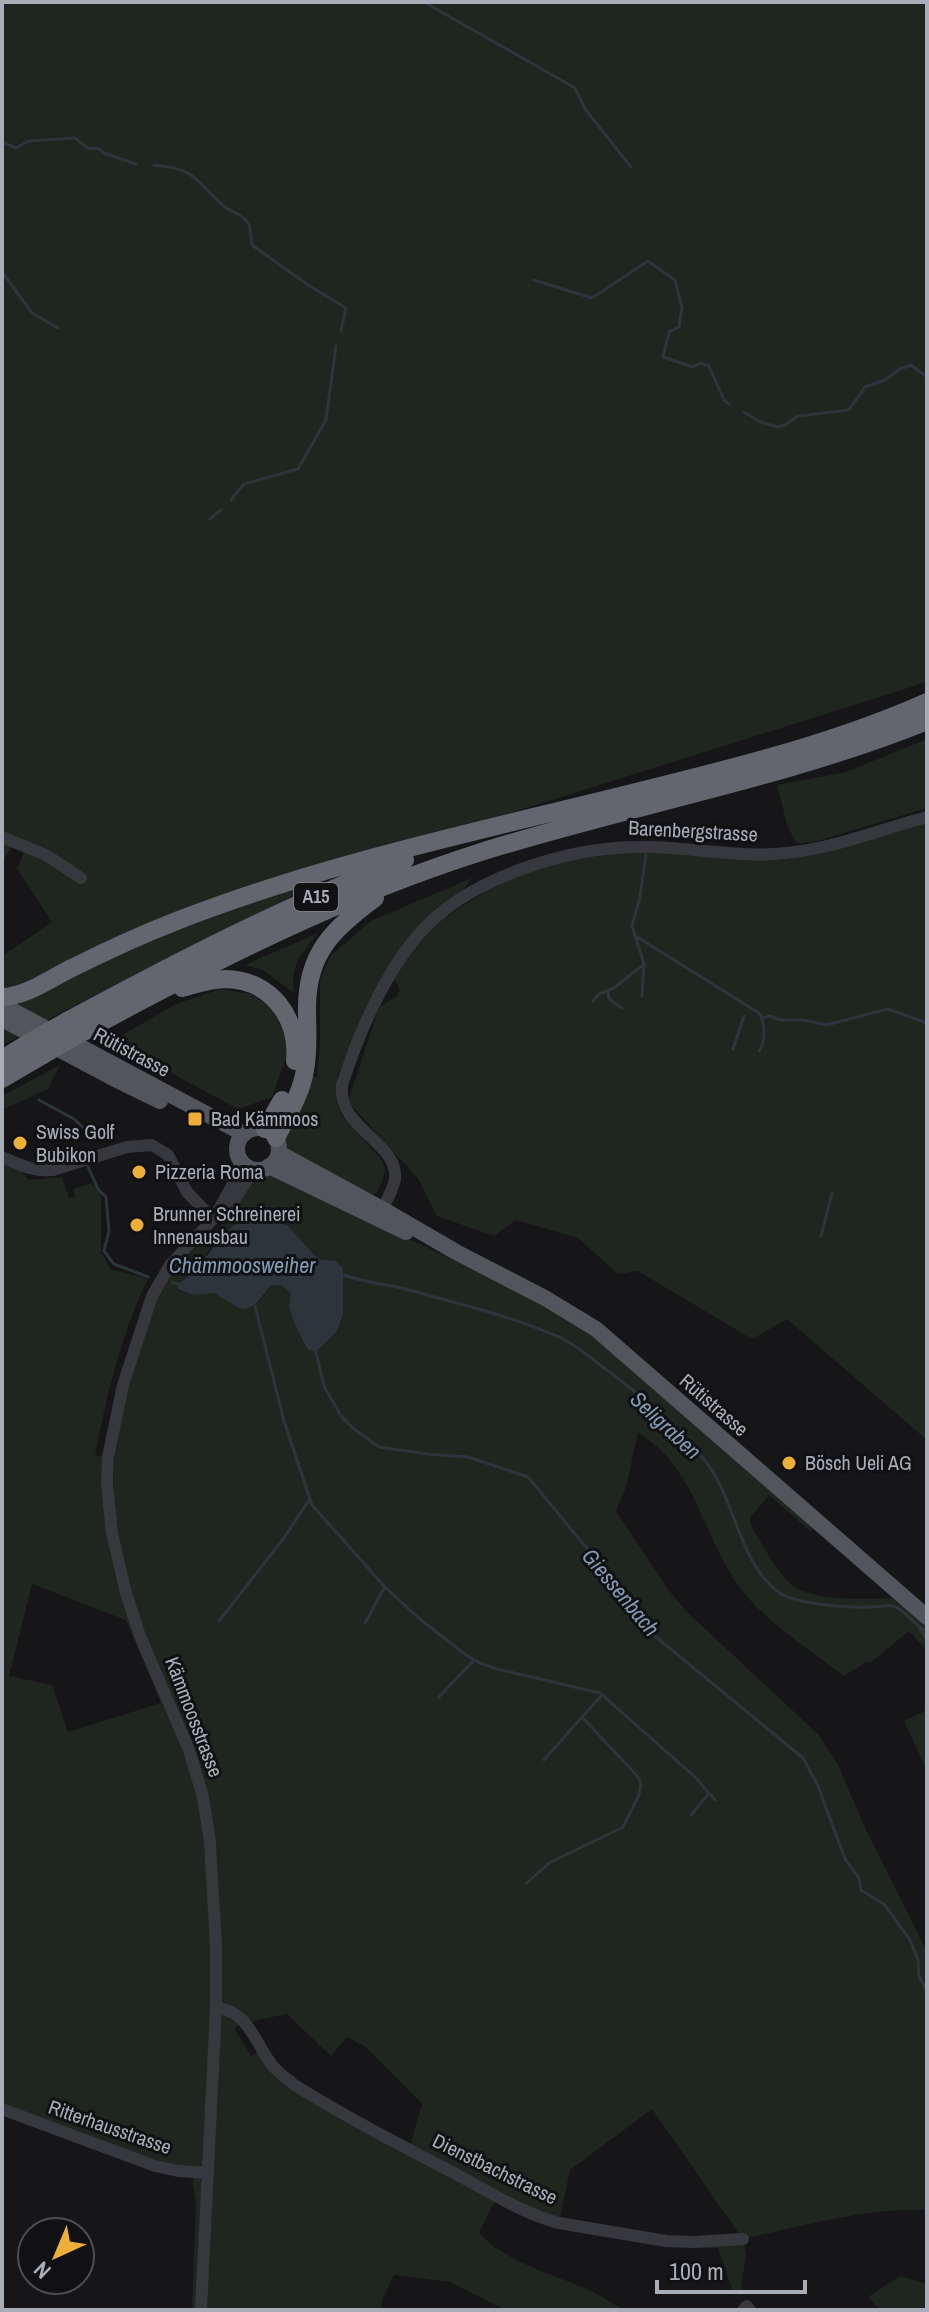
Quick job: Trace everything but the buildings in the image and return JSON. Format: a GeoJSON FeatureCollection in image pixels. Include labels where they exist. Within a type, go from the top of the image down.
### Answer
{"type":"FeatureCollection","features":[{"type":"Feature","properties":{"kind":"highway","name":"A15"},"geometry":{"type":"LineString","coordinates":[[2,1059],[67,1021],[203,950],[340,886],[442,847],[580,806],[790,751],[927,702]]}},
{"type":"Feature","properties":{"kind":"highway","name":"A15"},"geometry":{"type":"LineString","coordinates":[[2,1079],[131,1006],[254,944],[400,881],[481,852],[797,767],[927,721]]}},
{"type":"Feature","properties":{"kind":"highway"},"geometry":{"type":"LineString","coordinates":[[2,997],[20,994],[147,933],[264,890],[459,835],[580,806]]}},
{"type":"Feature","properties":{"kind":"highway"},"geometry":{"type":"LineString","coordinates":[[264,1153],[295,1101],[303,1079],[310,974],[318,953],[341,924],[400,881]]}},
{"type":"Feature","properties":{"kind":"highway"},"geometry":{"type":"LineString","coordinates":[[131,1006],[194,984],[223,979],[250,983],[277,1001],[293,1028],[295,1059],[264,1153]]}},
{"type":"Feature","properties":{"kind":"main road","name":"Rütistrasse"},"geometry":{"type":"LineString","coordinates":[[2,1005],[241,1138]]}},
{"type":"Feature","properties":{"kind":"main road","name":"Rütistrasse"},"geometry":{"type":"LineString","coordinates":[[2,1019],[241,1138]]}},
{"type":"Feature","properties":{"kind":"main road"},"geometry":{"type":"LineString","coordinates":[[253,1129],[264,1153],[238,1154],[241,1138],[253,1129]]}},
{"type":"Feature","properties":{"kind":"main road","name":"Rütistrasse"},"geometry":{"type":"LineString","coordinates":[[264,1153],[545,1298],[604,1335],[927,1617]]}},
{"type":"Feature","properties":{"kind":"street","name":"Barenbergstrasse"},"geometry":{"type":"LineString","coordinates":[[379,1214],[394,1182],[393,1164],[348,1114],[343,1102],[342,1085],[389,976],[419,934],[439,915],[504,876],[564,857],[642,847],[736,855],[799,852],[857,840],[927,817]]}},
{"type":"Feature","properties":{"kind":"street"},"geometry":{"type":"LineString","coordinates":[[2,837],[46,855],[81,878]]}},
{"type":"Feature","properties":{"kind":"street"},"geometry":{"type":"LineString","coordinates":[[2,1157],[26,1168],[43,1171],[127,1147],[152,1145],[168,1155],[187,1192],[213,1219]]}},
{"type":"Feature","properties":{"kind":"street","name":"Kämmoosstrasse"},"geometry":{"type":"LineString","coordinates":[[201,2310],[216,2008],[212,1867],[203,1797],[189,1750],[133,1616],[112,1533],[107,1484],[108,1457],[116,1413],[147,1305],[158,1283],[264,1153]]}},
{"type":"Feature","properties":{"kind":"street","name":"Dienstbachstrasse"},"geometry":{"type":"LineString","coordinates":[[216,2008],[230,2010],[241,2017],[272,2065],[292,2083],[421,2156],[542,2218],[666,2241],[743,2239]]}},
{"type":"Feature","properties":{"kind":"street","name":"Ritterhausstrasse"},"geometry":{"type":"LineString","coordinates":[[2,2109],[155,2166],[208,2173]]}},
{"type":"Feature","properties":{"kind":"shaded area"},"geometry":{"type":"Polygon","coordinates":[[[2,2],[927,2],[927,682],[482,822],[326,862],[309,888],[54,1016],[2,1046],[2,953],[4,955],[52,922],[17,868],[27,846],[15,842],[2,858],[2,2]]]}},
{"type":"Feature","properties":{"kind":"shaded area"},"geometry":{"type":"Polygon","coordinates":[[[927,739],[927,808],[814,842],[797,843],[788,828],[777,785],[846,772],[927,739]]]}},
{"type":"Feature","properties":{"kind":"shaded area"},"geometry":{"type":"Polygon","coordinates":[[[927,817],[927,1440],[787,1319],[752,1339],[638,1271],[618,1274],[578,1238],[516,1220],[494,1236],[437,1216],[419,1180],[351,1105],[349,1099],[379,1007],[397,996],[400,990],[393,977],[415,945],[441,920],[488,890],[489,884],[591,852],[776,854],[927,817]]]}},
{"type":"Feature","properties":{"kind":"shaded area"},"geometry":{"type":"Polygon","coordinates":[[[472,878],[459,895],[424,920],[390,963],[337,1077],[336,1100],[341,1115],[380,1158],[384,1167],[377,1193],[371,1195],[284,1149],[282,1136],[310,1076],[317,1077],[320,979],[331,955],[371,921],[472,878]]]}},
{"type":"Feature","properties":{"kind":"shaded area"},"geometry":{"type":"Polygon","coordinates":[[[318,933],[295,967],[294,993],[263,970],[245,965],[318,933]]]}},
{"type":"Feature","properties":{"kind":"shaded area"},"geometry":{"type":"Polygon","coordinates":[[[221,989],[251,994],[272,1008],[284,1033],[287,1055],[272,1097],[238,1109],[112,1041],[176,1004],[221,989]]]}},
{"type":"Feature","properties":{"kind":"shaded area"},"geometry":{"type":"Polygon","coordinates":[[[60,1065],[48,1089],[2,1110],[2,1096],[60,1065]]]}},
{"type":"Feature","properties":{"kind":"shaded area"},"geometry":{"type":"Polygon","coordinates":[[[2,1160],[19,1169],[29,1180],[62,1177],[69,1198],[75,1197],[73,1189],[92,1183],[101,1195],[101,1252],[111,1269],[148,1279],[116,1365],[95,1455],[108,1457],[112,1526],[132,1615],[184,1737],[203,1796],[213,1871],[217,1972],[222,1970],[222,1950],[214,1829],[198,1760],[146,1638],[127,1581],[115,1515],[115,1452],[127,1386],[159,1294],[174,1270],[226,1219],[252,1181],[261,1174],[276,1173],[304,1185],[513,1288],[593,1333],[810,1523],[810,1531],[769,1495],[750,1518],[752,1528],[770,1558],[792,1585],[827,1597],[896,1598],[927,1625],[927,1651],[909,1631],[870,1663],[866,1662],[844,1676],[779,1627],[745,1594],[719,1553],[674,1465],[638,1433],[626,1487],[616,1511],[670,1592],[687,1612],[819,1735],[838,1765],[866,1830],[927,1951],[927,2210],[857,2215],[743,2239],[746,2254],[740,2295],[733,2292],[718,2248],[663,2246],[555,2226],[495,2201],[479,2233],[495,2247],[530,2266],[587,2289],[622,2310],[505,2310],[450,2282],[394,2275],[382,2300],[381,2310],[192,2310],[196,2202],[193,2172],[137,2160],[2,2109],[2,1160]],[[254,1216],[234,1227],[178,1284],[177,1290],[194,1295],[214,1293],[245,1309],[256,1304],[270,1286],[281,1285],[290,1293],[289,1307],[307,1350],[316,1352],[337,1331],[343,1315],[343,1268],[337,1262],[316,1256],[275,1220],[254,1216]],[[32,1584],[9,1676],[52,1685],[68,1732],[161,1703],[126,1620],[32,1584]],[[287,2014],[234,2028],[251,2056],[262,2049],[277,2071],[293,2084],[409,2149],[422,2104],[366,2047],[347,2037],[331,2056],[287,2014]],[[652,2109],[570,2170],[559,2222],[666,2241],[742,2239],[652,2109]]]}},
{"type":"Feature","properties":{"kind":"shaded area"},"geometry":{"type":"Polygon","coordinates":[[[927,1710],[927,1771],[904,1721],[927,1710]]]}},
{"type":"Feature","properties":{"kind":"shaded area"},"geometry":{"type":"Polygon","coordinates":[[[900,2276],[927,2284],[927,2310],[880,2310],[868,2297],[900,2276]]]}},
{"type":"Feature","properties":{"kind":"water","name":"Chämmoosweiher"},"geometry":{"type":"Polygon","coordinates":[[[259,1215],[288,1226],[314,1255],[336,1261],[343,1268],[343,1315],[337,1331],[316,1352],[308,1350],[304,1343],[289,1307],[290,1293],[281,1285],[270,1286],[256,1304],[245,1309],[214,1293],[194,1295],[177,1289],[178,1284],[189,1276],[224,1235],[245,1219],[259,1215]]]}},
{"type":"Feature","properties":{"kind":"waterway"},"geometry":{"type":"LineString","coordinates":[[424,2],[575,88],[585,109],[631,167]]}},
{"type":"Feature","properties":{"kind":"waterway"},"geometry":{"type":"LineString","coordinates":[[2,142],[16,148],[29,141],[75,138],[89,149],[98,148],[136,164]]}},
{"type":"Feature","properties":{"kind":"waterway"},"geometry":{"type":"LineString","coordinates":[[154,165],[180,170],[195,178],[224,206],[247,221],[252,245],[346,308],[341,331]]}},
{"type":"Feature","properties":{"kind":"waterway"},"geometry":{"type":"LineString","coordinates":[[534,280],[592,298],[648,261],[675,280],[682,308],[679,327],[669,332],[663,357],[693,367],[700,363],[709,366],[724,400],[729,404]]}},
{"type":"Feature","properties":{"kind":"waterway"},"geometry":{"type":"LineString","coordinates":[[2,272],[32,313],[58,328]]}},
{"type":"Feature","properties":{"kind":"waterway"},"geometry":{"type":"LineString","coordinates":[[231,500],[244,484],[298,469],[326,420],[336,346]]}},
{"type":"Feature","properties":{"kind":"waterway"},"geometry":{"type":"LineString","coordinates":[[744,412],[760,422],[778,427],[798,416],[849,410],[865,387],[911,365],[927,377]]}},
{"type":"Feature","properties":{"kind":"waterway"},"geometry":{"type":"LineString","coordinates":[[210,519],[221,510]]}},
{"type":"Feature","properties":{"kind":"waterway"},"geometry":{"type":"LineString","coordinates":[[642,996],[644,964],[632,926],[646,855]]}},
{"type":"Feature","properties":{"kind":"waterway"},"geometry":{"type":"LineString","coordinates":[[634,935],[759,1013],[764,1032],[759,1051]]}},
{"type":"Feature","properties":{"kind":"waterway"},"geometry":{"type":"LineString","coordinates":[[593,1001],[644,964]]}},
{"type":"Feature","properties":{"kind":"waterway"},"geometry":{"type":"LineString","coordinates":[[608,991],[609,999],[622,1008]]}},
{"type":"Feature","properties":{"kind":"waterway"},"geometry":{"type":"LineString","coordinates":[[762,1018],[770,1016],[826,1025],[888,1009],[927,1023]]}},
{"type":"Feature","properties":{"kind":"waterway"},"geometry":{"type":"LineString","coordinates":[[733,1049],[744,1016]]}},
{"type":"Feature","properties":{"kind":"waterway","name":"Giessenbach"},"geometry":{"type":"LineString","coordinates":[[39,1100],[84,1128]]}},
{"type":"Feature","properties":{"kind":"waterway","name":"Giessenbach"},"geometry":{"type":"LineString","coordinates":[[88,1167],[98,1189],[106,1197],[109,1231],[104,1251],[114,1264],[148,1277]]}},
{"type":"Feature","properties":{"kind":"waterway"},"geometry":{"type":"LineString","coordinates":[[821,1236],[832,1193]]}},
{"type":"Feature","properties":{"kind":"waterway","name":"Seligraben"},"geometry":{"type":"LineString","coordinates":[[344,1275],[485,1311],[559,1337],[583,1351],[658,1412],[706,1462],[716,1477],[755,1566],[780,1593],[823,1604],[893,1606],[927,1631]]}},
{"type":"Feature","properties":{"kind":"waterway","name":"Giessenbach"},"geometry":{"type":"LineString","coordinates":[[172,1283],[178,1284]]}},
{"type":"Feature","properties":{"kind":"waterway"},"geometry":{"type":"LineString","coordinates":[[255,1306],[284,1421],[312,1505],[385,1587],[421,1620],[480,1663],[600,1693],[695,1777],[715,1800]]}},
{"type":"Feature","properties":{"kind":"waterway","name":"Giessenbach"},"geometry":{"type":"LineString","coordinates":[[316,1352],[324,1386],[341,1416],[379,1447],[468,1457],[528,1477],[656,1637],[803,1758],[818,1786],[845,1859],[859,1878],[861,1890],[885,1905],[910,1940],[918,1960],[919,1976],[927,1991]]}},
{"type":"Feature","properties":{"kind":"waterway"},"geometry":{"type":"LineString","coordinates":[[219,1621],[284,1538],[309,1500]]}},
{"type":"Feature","properties":{"kind":"waterway"},"geometry":{"type":"LineString","coordinates":[[365,1623],[384,1588]]}},
{"type":"Feature","properties":{"kind":"waterway"},"geometry":{"type":"LineString","coordinates":[[920,1629],[927,1639]]}},
{"type":"Feature","properties":{"kind":"waterway"},"geometry":{"type":"LineString","coordinates":[[438,1698],[474,1660]]}},
{"type":"Feature","properties":{"kind":"waterway"},"geometry":{"type":"LineString","coordinates":[[527,1883],[549,1863],[623,1827],[639,1795],[639,1778],[582,1717],[603,1694]]}},
{"type":"Feature","properties":{"kind":"waterway"},"geometry":{"type":"LineString","coordinates":[[544,1760],[581,1718]]}},
{"type":"Feature","properties":{"kind":"waterway"},"geometry":{"type":"LineString","coordinates":[[691,1815],[709,1793]]}},
{"type":"Feature","properties":{"kind":"place","name":"Bad Kämmoos"},"geometry":{"type":"Point","coordinates":[195,1119]}},
{"type":"Feature","properties":{"kind":"place","name":"Swiss Golf Bubikon"},"geometry":{"type":"Point","coordinates":[20,1143]}},
{"type":"Feature","properties":{"kind":"place","name":"Pizzeria Roma"},"geometry":{"type":"Point","coordinates":[139,1172]}},
{"type":"Feature","properties":{"kind":"place","name":"Brunner Schreinerei Innenausbau"},"geometry":{"type":"Point","coordinates":[137,1225]}},
{"type":"Feature","properties":{"kind":"place","name":"Bösch Ueli AG"},"geometry":{"type":"Point","coordinates":[789,1463]}}]}
